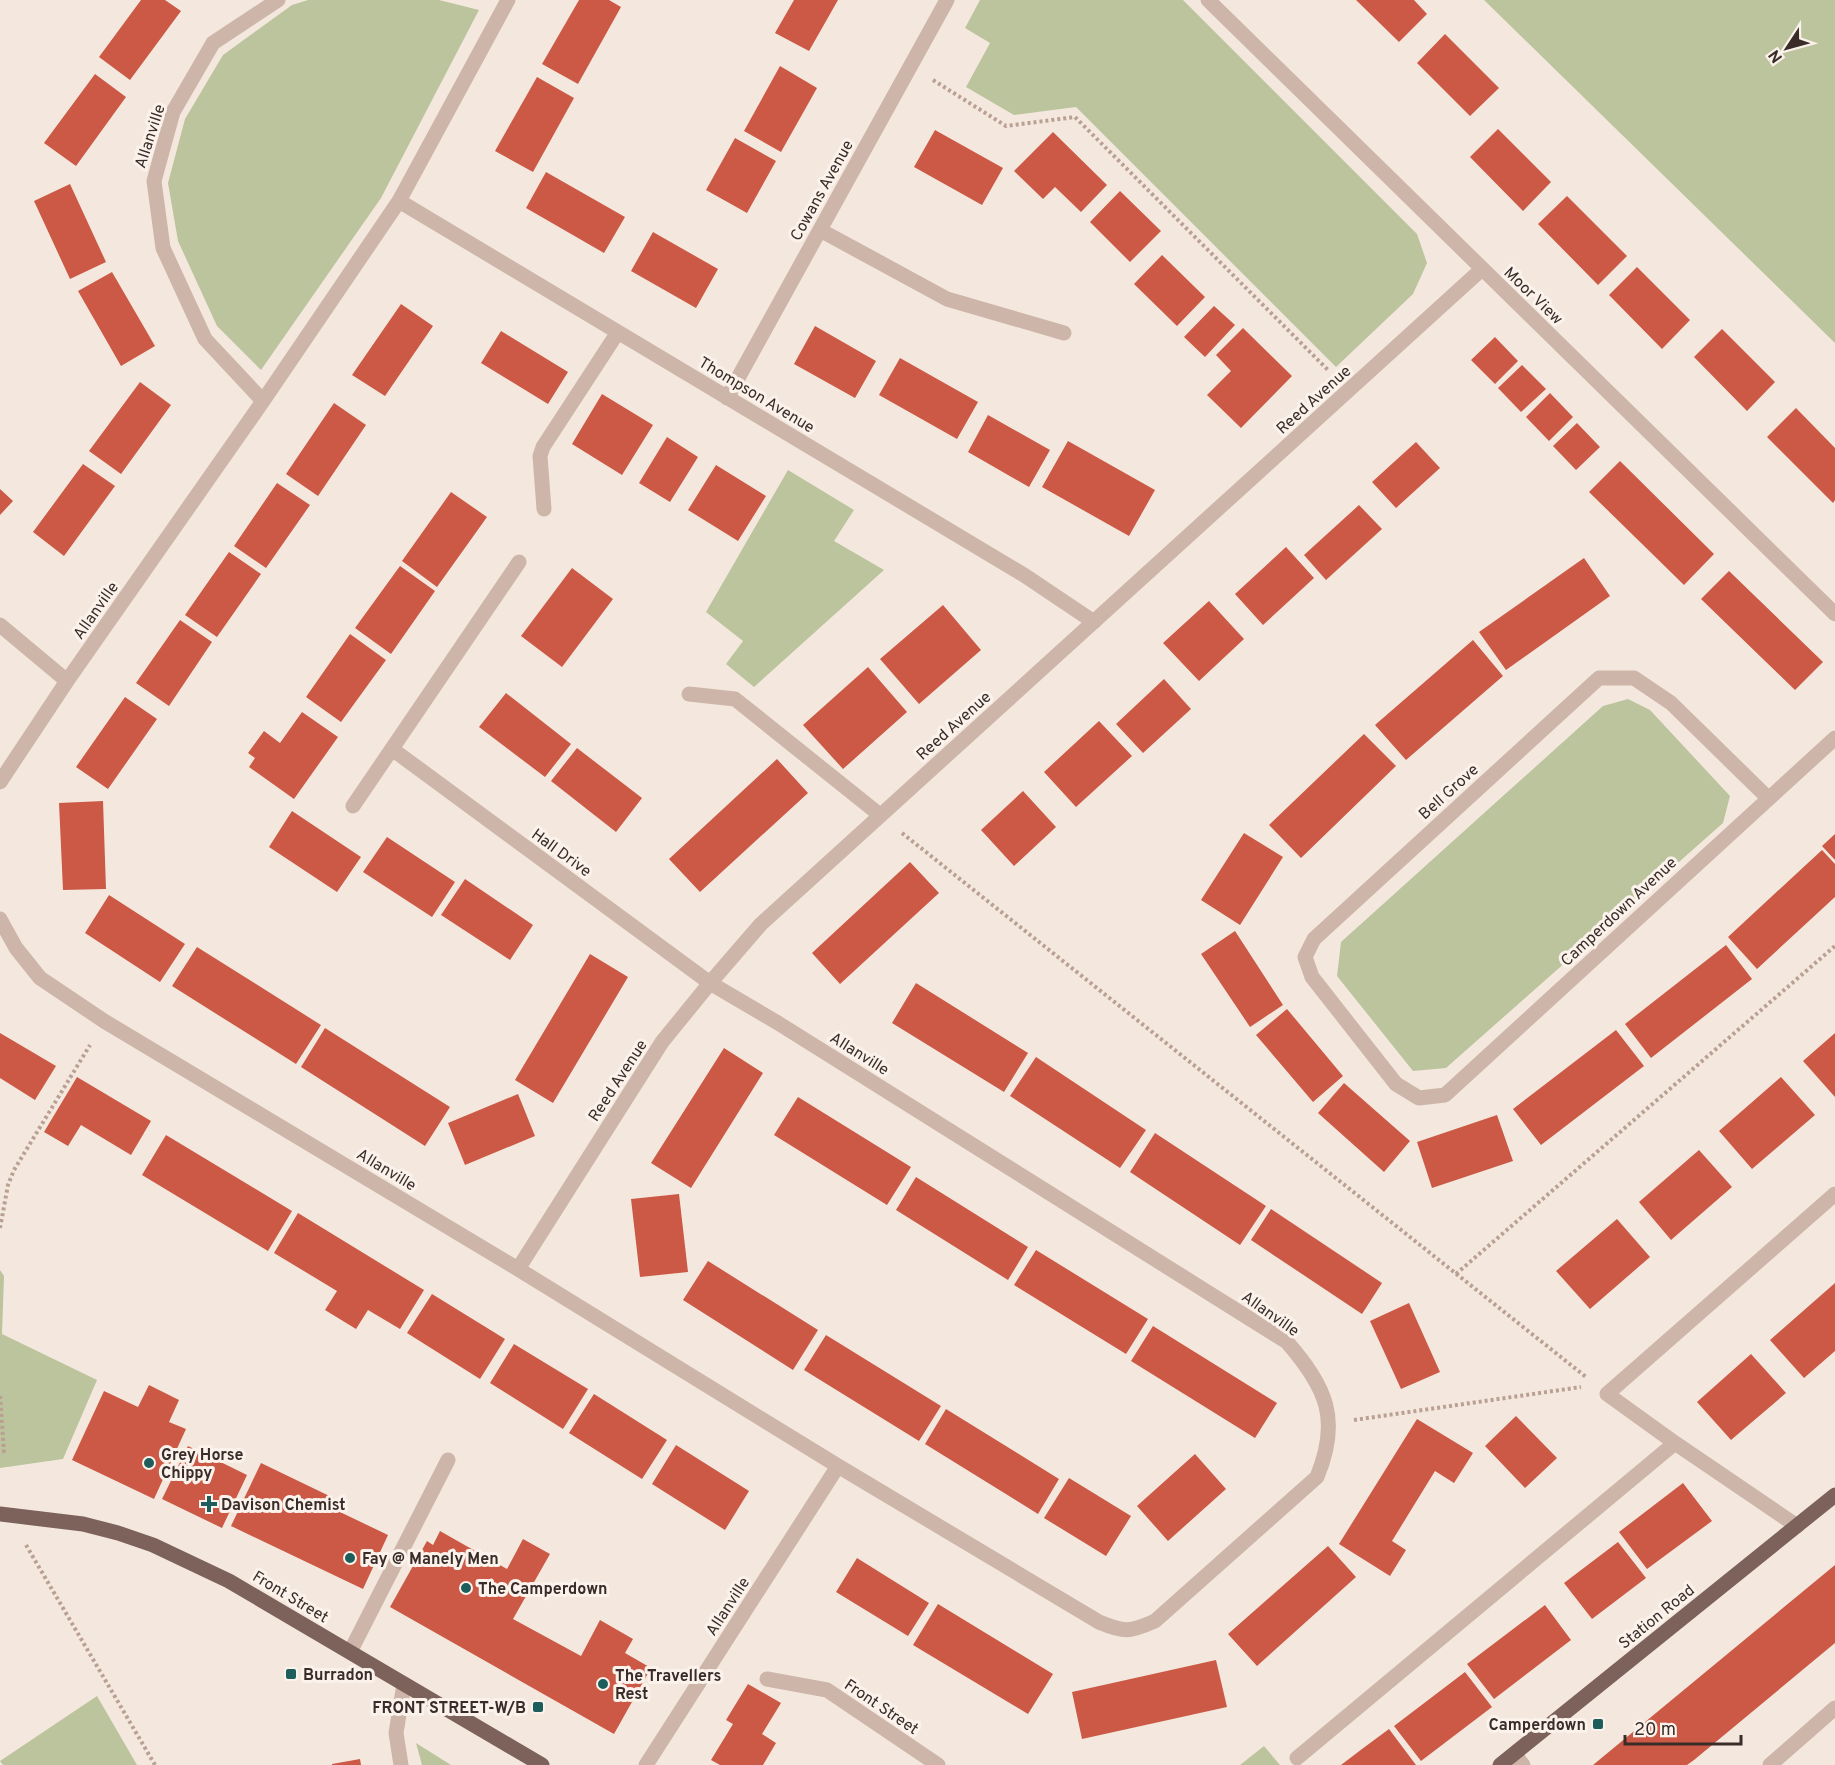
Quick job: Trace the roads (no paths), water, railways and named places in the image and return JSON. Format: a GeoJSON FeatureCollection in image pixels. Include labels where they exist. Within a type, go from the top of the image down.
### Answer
{"type":"FeatureCollection","features":[{"type":"Feature","properties":{"kind":"main road","name":"Station Road"},"geometry":{"type":"LineString","coordinates":[[1500,1765],[1519,1759],[1835,1496]]}},
{"type":"Feature","properties":{"kind":"main road","name":"Front Street"},"geometry":{"type":"LineString","coordinates":[[4,1514],[83,1524],[153,1545],[229,1581],[542,1765]]}},
{"type":"Feature","properties":{"kind":"street","name":"Allanville"},"geometry":{"type":"LineString","coordinates":[[263,401],[205,339],[163,248],[154,182],[173,112],[213,43],[278,0]]}},
{"type":"Feature","properties":{"kind":"street","name":"Allanville"},"geometry":{"type":"LineString","coordinates":[[0,782],[67,681],[263,401],[399,201],[508,0]]}},
{"type":"Feature","properties":{"kind":"street","name":"Cowans Avenue"},"geometry":{"type":"LineString","coordinates":[[727,398],[947,0]]}},
{"type":"Feature","properties":{"kind":"street","name":"Moor View"},"geometry":{"type":"LineString","coordinates":[[1208,0],[1835,614]]}},
{"type":"Feature","properties":{"kind":"street","name":"Thompson Avenue"},"geometry":{"type":"LineString","coordinates":[[399,201],[1024,575],[1094,622]]}},
{"type":"Feature","properties":{"kind":"street"},"geometry":{"type":"LineString","coordinates":[[820,230],[947,299],[1064,333]]}},
{"type":"Feature","properties":{"kind":"street","name":"Reed Avenue"},"geometry":{"type":"LineString","coordinates":[[518,1269],[662,1042],[761,924],[1482,269]]}},
{"type":"Feature","properties":{"kind":"street"},"geometry":{"type":"LineString","coordinates":[[544,509],[540,456],[543,447],[618,332]]}},
{"type":"Feature","properties":{"kind":"street"},"geometry":{"type":"LineString","coordinates":[[353,806],[519,562]]}},
{"type":"Feature","properties":{"kind":"street"},"geometry":{"type":"LineString","coordinates":[[0,625],[67,681]]}},
{"type":"Feature","properties":{"kind":"street","name":"Bell Grove"},"geometry":{"type":"LineString","coordinates":[[1419,1098],[1396,1084],[1312,977],[1305,957],[1314,939],[1599,678],[1634,678],[1671,704],[1768,798]]}},
{"type":"Feature","properties":{"kind":"street"},"geometry":{"type":"LineString","coordinates":[[689,694],[735,699],[880,815]]}},
{"type":"Feature","properties":{"kind":"street","name":"Camperdown Avenue"},"geometry":{"type":"LineString","coordinates":[[1419,1098],[1445,1095],[1835,738]]}},
{"type":"Feature","properties":{"kind":"street","name":"Hall Drive"},"geometry":{"type":"LineString","coordinates":[[392,749],[710,983]]}},
{"type":"Feature","properties":{"kind":"street","name":"Allanville"},"geometry":{"type":"LineString","coordinates":[[0,919],[16,948],[40,978],[104,1021],[1099,1622],[1117,1629],[1135,1630],[1155,1621],[1317,1477],[1325,1458],[1330,1424],[1326,1402],[1316,1378],[1287,1342],[778,1023],[710,983]]}},
{"type":"Feature","properties":{"kind":"street"},"geometry":{"type":"LineString","coordinates":[[1797,1526],[1675,1443],[1602,1389],[1835,1194]]}},
{"type":"Feature","properties":{"kind":"street"},"geometry":{"type":"LineString","coordinates":[[1297,1758],[1675,1443]]}},
{"type":"Feature","properties":{"kind":"street"},"geometry":{"type":"LineString","coordinates":[[350,1652],[448,1460]]}},
{"type":"Feature","properties":{"kind":"street","name":"Allanville"},"geometry":{"type":"LineString","coordinates":[[646,1765],[838,1466]]}},
{"type":"Feature","properties":{"kind":"street","name":"Front Street"},"geometry":{"type":"LineString","coordinates":[[766,1678],[827,1690],[938,1765]]}},
{"type":"Feature","properties":{"kind":"street"},"geometry":{"type":"LineString","coordinates":[[401,1765],[396,1733],[404,1684]]}},
{"type":"Feature","properties":{"kind":"street"},"geometry":{"type":"LineString","coordinates":[[1770,1765],[1835,1708]]}},
{"type":"Feature","properties":{"kind":"place","name":"Grey Horse Chippy"},"geometry":{"type":"Point","coordinates":[149,1463]}},
{"type":"Feature","properties":{"kind":"place","name":"Davison Chemist"},"geometry":{"type":"Point","coordinates":[209,1504]}},
{"type":"Feature","properties":{"kind":"place","name":"Fay @ Manely Men"},"geometry":{"type":"Point","coordinates":[350,1558]}},
{"type":"Feature","properties":{"kind":"place","name":"The Camperdown"},"geometry":{"type":"Point","coordinates":[466,1588]}},
{"type":"Feature","properties":{"kind":"place","name":"Burradon"},"geometry":{"type":"Point","coordinates":[291,1674]}},
{"type":"Feature","properties":{"kind":"place","name":"The Travellers Rest"},"geometry":{"type":"Point","coordinates":[603,1684]}},
{"type":"Feature","properties":{"kind":"place","name":"FRONT STREET-W/B"},"geometry":{"type":"Point","coordinates":[538,1707]}},
{"type":"Feature","properties":{"kind":"place","name":"Camperdown"},"geometry":{"type":"Point","coordinates":[1598,1724]}}]}
